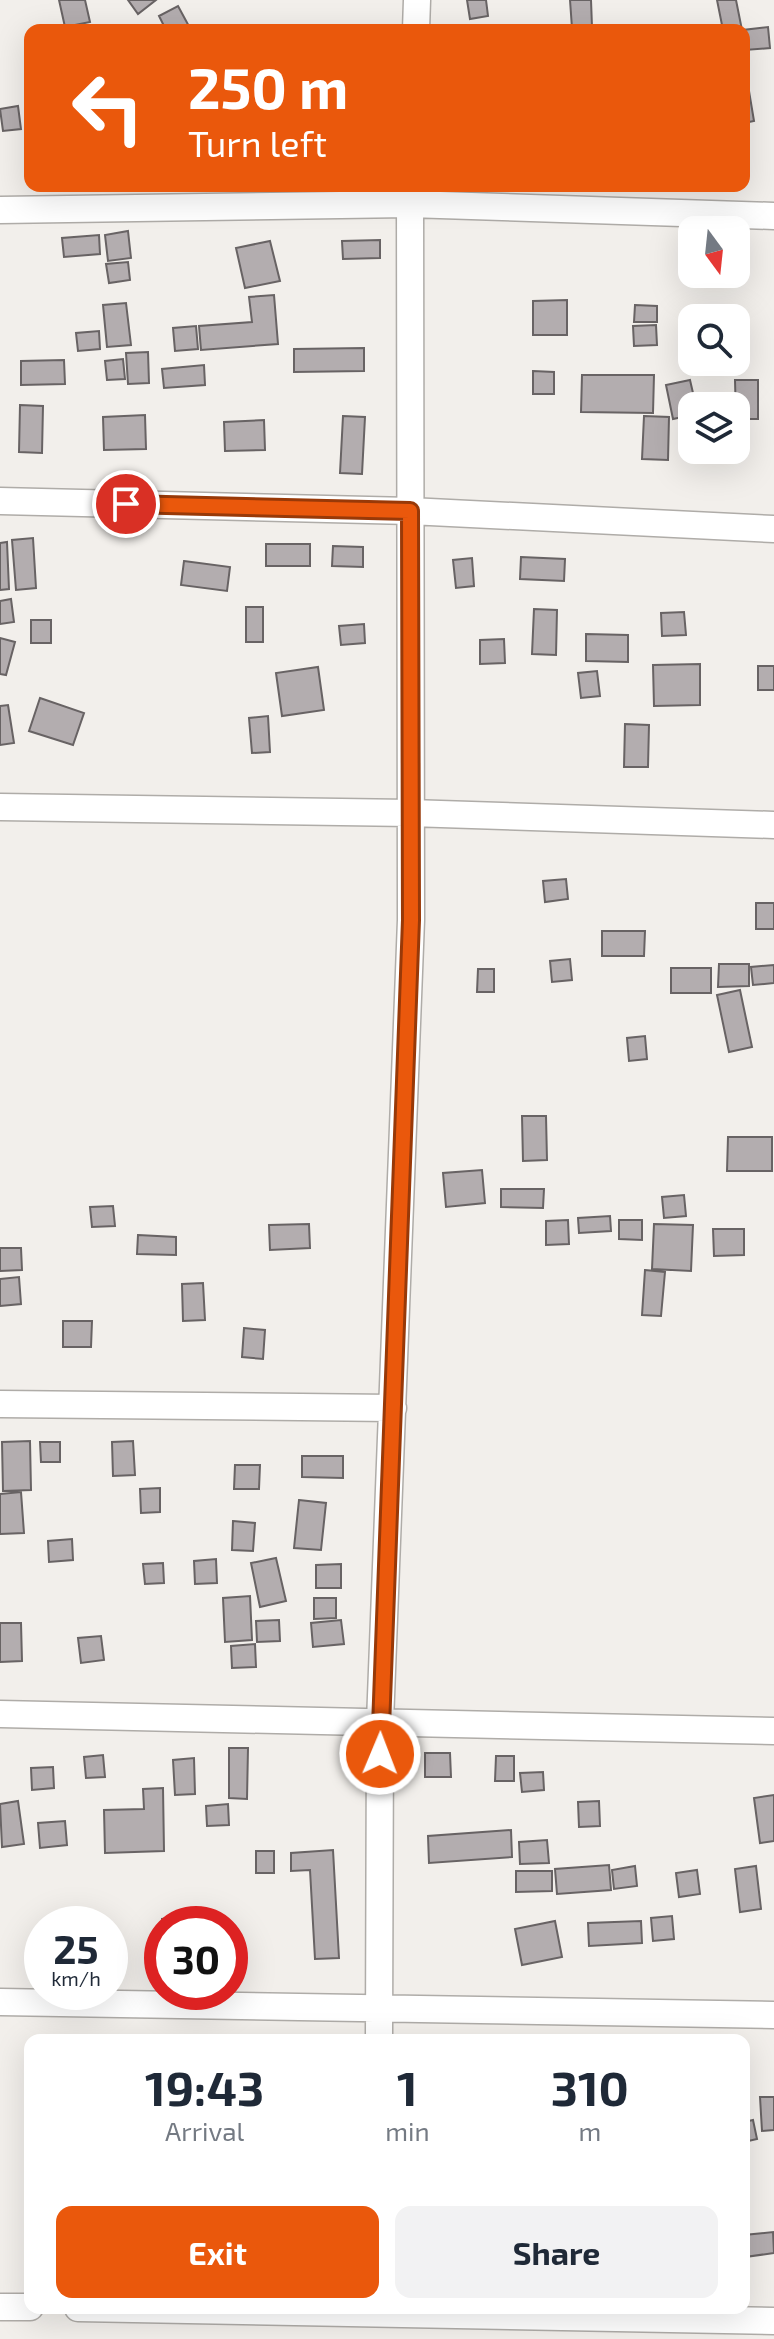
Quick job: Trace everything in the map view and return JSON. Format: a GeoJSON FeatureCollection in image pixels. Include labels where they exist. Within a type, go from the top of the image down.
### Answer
{"type":"FeatureCollection","features":[{"type":"Feature","properties":{"kind":"street"},"geometry":{"type":"LineString","coordinates":[[416,24],[417,0]]}},
{"type":"Feature","properties":{"kind":"street"},"geometry":{"type":"LineString","coordinates":[[379,2034],[380,1722],[411,920],[409,195]]}},
{"type":"Feature","properties":{"kind":"street"},"geometry":{"type":"LineString","coordinates":[[0,210],[409,195],[774,216]]}},
{"type":"Feature","properties":{"kind":"street"},"geometry":{"type":"LineString","coordinates":[[0,501],[410,511],[774,529]]}},
{"type":"Feature","properties":{"kind":"street"},"geometry":{"type":"LineString","coordinates":[[0,807],[410,813],[774,825]]}},
{"type":"Feature","properties":{"kind":"street"},"geometry":{"type":"LineString","coordinates":[[0,1404],[393,1408]]}},
{"type":"Feature","properties":{"kind":"street"},"geometry":{"type":"LineString","coordinates":[[0,1714],[774,1731]]}},
{"type":"Feature","properties":{"kind":"street"},"geometry":{"type":"LineString","coordinates":[[0,2002],[774,2015]]}},
{"type":"Feature","properties":{"kind":"street"},"geometry":{"type":"LineString","coordinates":[[0,2307],[24,2307]]}},
{"type":"Feature","properties":{"kind":"street"},"geometry":{"type":"LineString","coordinates":[[228,2314],[378,2320],[774,2321]]}},
{"type":"Feature","properties":{"kind":"building"},"geometry":{"type":"Polygon","coordinates":[[[59,0],[85,0],[90,22],[64,24],[59,0]]]}},
{"type":"Feature","properties":{"kind":"building"},"geometry":{"type":"Polygon","coordinates":[[[128,0],[156,0],[138,14],[128,0]]]}},
{"type":"Feature","properties":{"kind":"building"},"geometry":{"type":"Polygon","coordinates":[[[467,0],[486,0],[488,16],[470,19],[467,0]]]}},
{"type":"Feature","properties":{"kind":"building"},"geometry":{"type":"Polygon","coordinates":[[[570,0],[591,0],[592,24],[572,24],[570,0]]]}},
{"type":"Feature","properties":{"kind":"building"},"geometry":{"type":"Polygon","coordinates":[[[717,0],[736,0],[741,24],[722,24],[717,0]]]}},
{"type":"Feature","properties":{"kind":"building"},"geometry":{"type":"Polygon","coordinates":[[[178,6],[188,24],[163,24],[159,16],[178,6]]]}},
{"type":"Feature","properties":{"kind":"building"},"geometry":{"type":"Polygon","coordinates":[[[768,27],[770,48],[750,50],[750,29],[768,27]]]}},
{"type":"Feature","properties":{"kind":"building"},"geometry":{"type":"Polygon","coordinates":[[[750,97],[754,121],[750,122],[750,97]]]}},
{"type":"Feature","properties":{"kind":"building"},"geometry":{"type":"Polygon","coordinates":[[[18,106],[21,129],[3,131],[0,109],[18,106]]]}},
{"type":"Feature","properties":{"kind":"building"},"geometry":{"type":"Polygon","coordinates":[[[128,231],[131,258],[108,261],[105,235],[128,231]]]}},
{"type":"Feature","properties":{"kind":"building"},"geometry":{"type":"Polygon","coordinates":[[[99,235],[100,254],[64,257],[62,238],[99,235]]]}},
{"type":"Feature","properties":{"kind":"building"},"geometry":{"type":"Polygon","coordinates":[[[380,240],[380,258],[343,259],[342,241],[380,240]]]}},
{"type":"Feature","properties":{"kind":"building"},"geometry":{"type":"Polygon","coordinates":[[[270,241],[280,281],[245,288],[236,248],[270,241]]]}},
{"type":"Feature","properties":{"kind":"building"},"geometry":{"type":"Polygon","coordinates":[[[128,262],[130,280],[109,283],[106,264],[128,262]]]}},
{"type":"Feature","properties":{"kind":"building"},"geometry":{"type":"Polygon","coordinates":[[[274,295],[278,344],[201,350],[199,326],[252,322],[249,297],[274,295]]]}},
{"type":"Feature","properties":{"kind":"building"},"geometry":{"type":"Polygon","coordinates":[[[567,300],[567,335],[533,335],[533,301],[567,300]]]}},
{"type":"Feature","properties":{"kind":"building"},"geometry":{"type":"Polygon","coordinates":[[[126,303],[131,345],[107,347],[103,305],[126,303]]]}},
{"type":"Feature","properties":{"kind":"building"},"geometry":{"type":"Polygon","coordinates":[[[635,305],[657,306],[657,322],[634,322],[635,305]]]}},
{"type":"Feature","properties":{"kind":"building"},"geometry":{"type":"Polygon","coordinates":[[[656,325],[657,345],[634,346],[633,326],[656,325]]]}},
{"type":"Feature","properties":{"kind":"building"},"geometry":{"type":"Polygon","coordinates":[[[196,326],[198,349],[175,351],[173,328],[196,326]]]}},
{"type":"Feature","properties":{"kind":"building"},"geometry":{"type":"Polygon","coordinates":[[[99,331],[100,349],[78,351],[76,333],[99,331]]]}},
{"type":"Feature","properties":{"kind":"building"},"geometry":{"type":"Polygon","coordinates":[[[364,348],[364,371],[294,372],[294,349],[364,348]]]}},
{"type":"Feature","properties":{"kind":"building"},"geometry":{"type":"Polygon","coordinates":[[[148,352],[149,383],[128,384],[126,353],[148,352]]]}},
{"type":"Feature","properties":{"kind":"building"},"geometry":{"type":"Polygon","coordinates":[[[123,359],[125,379],[107,380],[105,361],[123,359]]]}},
{"type":"Feature","properties":{"kind":"building"},"geometry":{"type":"Polygon","coordinates":[[[64,360],[65,384],[21,385],[21,361],[64,360]]]}},
{"type":"Feature","properties":{"kind":"building"},"geometry":{"type":"Polygon","coordinates":[[[204,365],[205,385],[164,388],[162,369],[204,365]]]}},
{"type":"Feature","properties":{"kind":"building"},"geometry":{"type":"Polygon","coordinates":[[[533,371],[554,372],[554,394],[533,394],[533,371]]]}},
{"type":"Feature","properties":{"kind":"building"},"geometry":{"type":"Polygon","coordinates":[[[582,375],[654,375],[653,413],[581,412],[582,375]]]}},
{"type":"Feature","properties":{"kind":"building"},"geometry":{"type":"Polygon","coordinates":[[[690,380],[693,392],[678,392],[678,418],[673,419],[666,385],[690,380]]]}},
{"type":"Feature","properties":{"kind":"building"},"geometry":{"type":"Polygon","coordinates":[[[735,380],[758,380],[758,419],[750,419],[750,392],[735,392],[735,380]]]}},
{"type":"Feature","properties":{"kind":"building"},"geometry":{"type":"Polygon","coordinates":[[[20,405],[43,406],[42,453],[19,452],[20,405]]]}},
{"type":"Feature","properties":{"kind":"building"},"geometry":{"type":"Polygon","coordinates":[[[145,415],[146,449],[104,450],[103,417],[145,415]]]}},
{"type":"Feature","properties":{"kind":"building"},"geometry":{"type":"Polygon","coordinates":[[[343,416],[365,417],[362,474],[340,473],[343,416]]]}},
{"type":"Feature","properties":{"kind":"building"},"geometry":{"type":"Polygon","coordinates":[[[644,416],[669,417],[668,460],[642,459],[644,416]]]}},
{"type":"Feature","properties":{"kind":"building"},"geometry":{"type":"Polygon","coordinates":[[[264,420],[265,450],[225,451],[224,422],[264,420]]]}},
{"type":"Feature","properties":{"kind":"building"},"geometry":{"type":"Polygon","coordinates":[[[33,538],[36,588],[16,590],[12,540],[33,538]]]}},
{"type":"Feature","properties":{"kind":"building"},"geometry":{"type":"Polygon","coordinates":[[[7,542],[9,589],[0,590],[0,543],[7,542]]]}},
{"type":"Feature","properties":{"kind":"building"},"geometry":{"type":"Polygon","coordinates":[[[266,544],[310,544],[310,566],[266,566],[266,544]]]}},
{"type":"Feature","properties":{"kind":"building"},"geometry":{"type":"Polygon","coordinates":[[[333,546],[363,547],[363,567],[332,566],[333,546]]]}},
{"type":"Feature","properties":{"kind":"building"},"geometry":{"type":"Polygon","coordinates":[[[521,557],[565,559],[564,581],[520,579],[521,557]]]}},
{"type":"Feature","properties":{"kind":"building"},"geometry":{"type":"Polygon","coordinates":[[[472,558],[474,586],[456,588],[453,560],[472,558]]]}},
{"type":"Feature","properties":{"kind":"building"},"geometry":{"type":"Polygon","coordinates":[[[184,561],[230,567],[227,591],[181,585],[184,561]]]}},
{"type":"Feature","properties":{"kind":"building"},"geometry":{"type":"Polygon","coordinates":[[[11,599],[14,622],[0,624],[0,601],[11,599]]]}},
{"type":"Feature","properties":{"kind":"building"},"geometry":{"type":"Polygon","coordinates":[[[246,607],[263,607],[263,642],[246,642],[246,607]]]}},
{"type":"Feature","properties":{"kind":"building"},"geometry":{"type":"Polygon","coordinates":[[[534,609],[557,610],[556,655],[532,654],[534,609]]]}},
{"type":"Feature","properties":{"kind":"building"},"geometry":{"type":"Polygon","coordinates":[[[684,612],[686,635],[662,636],[661,613],[684,612]]]}},
{"type":"Feature","properties":{"kind":"building"},"geometry":{"type":"Polygon","coordinates":[[[31,620],[51,620],[51,643],[31,643],[31,620]]]}},
{"type":"Feature","properties":{"kind":"building"},"geometry":{"type":"Polygon","coordinates":[[[364,624],[365,643],[341,645],[339,626],[364,624]]]}},
{"type":"Feature","properties":{"kind":"building"},"geometry":{"type":"Polygon","coordinates":[[[586,634],[628,635],[628,662],[586,661],[586,634]]]}},
{"type":"Feature","properties":{"kind":"building"},"geometry":{"type":"Polygon","coordinates":[[[0,638],[15,642],[6,675],[0,674],[0,638]]]}},
{"type":"Feature","properties":{"kind":"building"},"geometry":{"type":"Polygon","coordinates":[[[504,639],[505,663],[480,664],[480,640],[504,639]]]}},
{"type":"Feature","properties":{"kind":"building"},"geometry":{"type":"Polygon","coordinates":[[[700,664],[700,705],[654,706],[653,665],[700,664]]]}},
{"type":"Feature","properties":{"kind":"building"},"geometry":{"type":"Polygon","coordinates":[[[758,666],[774,666],[774,690],[758,690],[758,666]]]}},
{"type":"Feature","properties":{"kind":"building"},"geometry":{"type":"Polygon","coordinates":[[[318,667],[324,710],[282,716],[276,673],[318,667]]]}},
{"type":"Feature","properties":{"kind":"building"},"geometry":{"type":"Polygon","coordinates":[[[597,671],[600,696],[581,698],[578,673],[597,671]]]}},
{"type":"Feature","properties":{"kind":"building"},"geometry":{"type":"Polygon","coordinates":[[[40,698],[84,713],[73,745],[29,731],[40,698]]]}},
{"type":"Feature","properties":{"kind":"building"},"geometry":{"type":"Polygon","coordinates":[[[8,705],[14,743],[0,745],[0,706],[8,705]]]}},
{"type":"Feature","properties":{"kind":"building"},"geometry":{"type":"Polygon","coordinates":[[[268,716],[270,752],[252,753],[249,718],[268,716]]]}},
{"type":"Feature","properties":{"kind":"building"},"geometry":{"type":"Polygon","coordinates":[[[625,724],[649,725],[648,767],[624,767],[625,724]]]}},
{"type":"Feature","properties":{"kind":"building"},"geometry":{"type":"Polygon","coordinates":[[[566,879],[568,899],[545,902],[543,881],[566,879]]]}},
{"type":"Feature","properties":{"kind":"building"},"geometry":{"type":"Polygon","coordinates":[[[756,903],[774,903],[774,929],[756,929],[756,903]]]}},
{"type":"Feature","properties":{"kind":"building"},"geometry":{"type":"Polygon","coordinates":[[[602,931],[645,931],[644,956],[602,956],[602,931]]]}},
{"type":"Feature","properties":{"kind":"building"},"geometry":{"type":"Polygon","coordinates":[[[570,959],[572,980],[552,982],[550,961],[570,959]]]}},
{"type":"Feature","properties":{"kind":"building"},"geometry":{"type":"Polygon","coordinates":[[[719,964],[749,964],[749,986],[718,987],[719,964]]]}},
{"type":"Feature","properties":{"kind":"building"},"geometry":{"type":"Polygon","coordinates":[[[774,965],[774,983],[753,985],[751,967],[774,965]]]}},
{"type":"Feature","properties":{"kind":"building"},"geometry":{"type":"Polygon","coordinates":[[[671,968],[711,968],[711,993],[671,993],[671,968]]]}},
{"type":"Feature","properties":{"kind":"building"},"geometry":{"type":"Polygon","coordinates":[[[478,969],[494,969],[494,992],[477,992],[478,969]]]}},
{"type":"Feature","properties":{"kind":"building"},"geometry":{"type":"Polygon","coordinates":[[[740,990],[752,1047],[729,1052],[717,995],[740,990]]]}},
{"type":"Feature","properties":{"kind":"building"},"geometry":{"type":"Polygon","coordinates":[[[645,1036],[647,1059],[629,1061],[627,1038],[645,1036]]]}},
{"type":"Feature","properties":{"kind":"building"},"geometry":{"type":"Polygon","coordinates":[[[522,1116],[546,1116],[547,1160],[523,1161],[522,1116]]]}},
{"type":"Feature","properties":{"kind":"building"},"geometry":{"type":"Polygon","coordinates":[[[728,1137],[772,1137],[772,1171],[727,1171],[728,1137]]]}},
{"type":"Feature","properties":{"kind":"building"},"geometry":{"type":"Polygon","coordinates":[[[482,1170],[485,1203],[446,1207],[443,1173],[482,1170]]]}},
{"type":"Feature","properties":{"kind":"building"},"geometry":{"type":"Polygon","coordinates":[[[501,1189],[544,1189],[543,1208],[501,1207],[501,1189]]]}},
{"type":"Feature","properties":{"kind":"building"},"geometry":{"type":"Polygon","coordinates":[[[684,1195],[686,1216],[664,1218],[662,1197],[684,1195]]]}},
{"type":"Feature","properties":{"kind":"building"},"geometry":{"type":"Polygon","coordinates":[[[113,1206],[115,1226],[92,1227],[90,1207],[113,1206]]]}},
{"type":"Feature","properties":{"kind":"building"},"geometry":{"type":"Polygon","coordinates":[[[610,1216],[611,1231],[579,1233],[578,1218],[610,1216]]]}},
{"type":"Feature","properties":{"kind":"building"},"geometry":{"type":"Polygon","coordinates":[[[568,1220],[569,1244],[546,1245],[546,1221],[568,1220]]]}},
{"type":"Feature","properties":{"kind":"building"},"geometry":{"type":"Polygon","coordinates":[[[619,1220],[642,1220],[642,1240],[619,1239],[619,1220]]]}},
{"type":"Feature","properties":{"kind":"building"},"geometry":{"type":"Polygon","coordinates":[[[309,1224],[310,1248],[270,1250],[269,1225],[309,1224]]]}},
{"type":"Feature","properties":{"kind":"building"},"geometry":{"type":"Polygon","coordinates":[[[654,1224],[693,1225],[691,1271],[652,1269],[654,1224]]]}},
{"type":"Feature","properties":{"kind":"building"},"geometry":{"type":"Polygon","coordinates":[[[713,1229],[744,1229],[744,1255],[714,1256],[713,1229]]]}},
{"type":"Feature","properties":{"kind":"building"},"geometry":{"type":"Polygon","coordinates":[[[138,1235],[176,1237],[176,1255],[137,1254],[138,1235]]]}},
{"type":"Feature","properties":{"kind":"building"},"geometry":{"type":"Polygon","coordinates":[[[0,1248],[21,1248],[22,1270],[0,1271],[0,1248]]]}},
{"type":"Feature","properties":{"kind":"building"},"geometry":{"type":"Polygon","coordinates":[[[645,1270],[665,1272],[661,1316],[642,1315],[645,1270]]]}},
{"type":"Feature","properties":{"kind":"building"},"geometry":{"type":"Polygon","coordinates":[[[19,1277],[21,1304],[0,1306],[0,1279],[19,1277]]]}},
{"type":"Feature","properties":{"kind":"building"},"geometry":{"type":"Polygon","coordinates":[[[203,1283],[205,1320],[183,1321],[182,1284],[203,1283]]]}},
{"type":"Feature","properties":{"kind":"building"},"geometry":{"type":"Polygon","coordinates":[[[63,1321],[92,1321],[91,1347],[63,1347],[63,1321]]]}},
{"type":"Feature","properties":{"kind":"building"},"geometry":{"type":"Polygon","coordinates":[[[244,1328],[265,1330],[263,1359],[242,1357],[244,1328]]]}},
{"type":"Feature","properties":{"kind":"building"},"geometry":{"type":"Polygon","coordinates":[[[30,1441],[31,1490],[3,1491],[2,1442],[30,1441]]]}},
{"type":"Feature","properties":{"kind":"building"},"geometry":{"type":"Polygon","coordinates":[[[133,1441],[135,1475],[113,1476],[112,1442],[133,1441]]]}},
{"type":"Feature","properties":{"kind":"building"},"geometry":{"type":"Polygon","coordinates":[[[40,1442],[60,1442],[60,1462],[41,1462],[40,1442]]]}},
{"type":"Feature","properties":{"kind":"building"},"geometry":{"type":"Polygon","coordinates":[[[302,1456],[343,1456],[343,1478],[302,1477],[302,1456]]]}},
{"type":"Feature","properties":{"kind":"building"},"geometry":{"type":"Polygon","coordinates":[[[235,1465],[260,1465],[259,1489],[234,1489],[235,1465]]]}},
{"type":"Feature","properties":{"kind":"building"},"geometry":{"type":"Polygon","coordinates":[[[160,1488],[160,1512],[141,1513],[140,1489],[160,1488]]]}},
{"type":"Feature","properties":{"kind":"building"},"geometry":{"type":"Polygon","coordinates":[[[21,1492],[24,1533],[0,1534],[0,1494],[21,1492]]]}},
{"type":"Feature","properties":{"kind":"building"},"geometry":{"type":"Polygon","coordinates":[[[299,1500],[326,1503],[321,1550],[294,1548],[299,1500]]]}},
{"type":"Feature","properties":{"kind":"building"},"geometry":{"type":"Polygon","coordinates":[[[233,1521],[255,1523],[253,1551],[232,1550],[233,1521]]]}},
{"type":"Feature","properties":{"kind":"building"},"geometry":{"type":"Polygon","coordinates":[[[72,1539],[73,1560],[49,1562],[48,1541],[72,1539]]]}},
{"type":"Feature","properties":{"kind":"building"},"geometry":{"type":"Polygon","coordinates":[[[276,1558],[286,1601],[260,1607],[251,1563],[276,1558]]]}},
{"type":"Feature","properties":{"kind":"building"},"geometry":{"type":"Polygon","coordinates":[[[216,1559],[217,1583],[195,1584],[194,1561],[216,1559]]]}},
{"type":"Feature","properties":{"kind":"building"},"geometry":{"type":"Polygon","coordinates":[[[163,1563],[164,1583],[145,1584],[143,1564],[163,1563]]]}},
{"type":"Feature","properties":{"kind":"building"},"geometry":{"type":"Polygon","coordinates":[[[341,1564],[341,1588],[316,1588],[316,1565],[341,1564]]]}},
{"type":"Feature","properties":{"kind":"building"},"geometry":{"type":"Polygon","coordinates":[[[250,1596],[252,1640],[225,1642],[223,1598],[250,1596]]]}},
{"type":"Feature","properties":{"kind":"building"},"geometry":{"type":"Polygon","coordinates":[[[314,1598],[336,1598],[336,1618],[314,1619],[314,1598]]]}},
{"type":"Feature","properties":{"kind":"building"},"geometry":{"type":"Polygon","coordinates":[[[279,1620],[280,1641],[257,1642],[256,1621],[279,1620]]]}},
{"type":"Feature","properties":{"kind":"building"},"geometry":{"type":"Polygon","coordinates":[[[341,1620],[344,1644],[313,1647],[311,1623],[341,1620]]]}},
{"type":"Feature","properties":{"kind":"building"},"geometry":{"type":"Polygon","coordinates":[[[0,1623],[21,1623],[22,1661],[0,1662],[0,1623]]]}},
{"type":"Feature","properties":{"kind":"building"},"geometry":{"type":"Polygon","coordinates":[[[101,1636],[104,1660],[81,1663],[78,1638],[101,1636]]]}},
{"type":"Feature","properties":{"kind":"building"},"geometry":{"type":"Polygon","coordinates":[[[255,1644],[256,1667],[232,1668],[231,1646],[255,1644]]]}},
{"type":"Feature","properties":{"kind":"building"},"geometry":{"type":"Polygon","coordinates":[[[229,1748],[248,1748],[247,1799],[229,1798],[229,1748]]]}},
{"type":"Feature","properties":{"kind":"building"},"geometry":{"type":"Polygon","coordinates":[[[425,1753],[450,1753],[451,1777],[425,1777],[425,1753]]]}},
{"type":"Feature","properties":{"kind":"building"},"geometry":{"type":"Polygon","coordinates":[[[103,1755],[105,1777],[86,1778],[84,1757],[103,1755]]]}},
{"type":"Feature","properties":{"kind":"building"},"geometry":{"type":"Polygon","coordinates":[[[496,1756],[514,1756],[514,1781],[495,1781],[496,1756]]]}},
{"type":"Feature","properties":{"kind":"building"},"geometry":{"type":"Polygon","coordinates":[[[194,1758],[195,1794],[175,1795],[173,1760],[194,1758]]]}},
{"type":"Feature","properties":{"kind":"building"},"geometry":{"type":"Polygon","coordinates":[[[53,1767],[54,1788],[32,1790],[31,1768],[53,1767]]]}},
{"type":"Feature","properties":{"kind":"building"},"geometry":{"type":"Polygon","coordinates":[[[543,1772],[544,1790],[522,1792],[520,1773],[543,1772]]]}},
{"type":"Feature","properties":{"kind":"building"},"geometry":{"type":"Polygon","coordinates":[[[163,1788],[164,1851],[105,1853],[104,1810],[144,1809],[143,1789],[163,1788]]]}},
{"type":"Feature","properties":{"kind":"building"},"geometry":{"type":"Polygon","coordinates":[[[774,1795],[774,1841],[760,1843],[754,1798],[774,1795]]]}},
{"type":"Feature","properties":{"kind":"building"},"geometry":{"type":"Polygon","coordinates":[[[18,1801],[24,1844],[2,1847],[0,1804],[18,1801]]]}},
{"type":"Feature","properties":{"kind":"building"},"geometry":{"type":"Polygon","coordinates":[[[599,1801],[600,1826],[579,1827],[578,1802],[599,1801]]]}},
{"type":"Feature","properties":{"kind":"building"},"geometry":{"type":"Polygon","coordinates":[[[228,1804],[229,1825],[207,1826],[206,1806],[228,1804]]]}},
{"type":"Feature","properties":{"kind":"building"},"geometry":{"type":"Polygon","coordinates":[[[65,1821],[67,1845],[40,1848],[38,1823],[65,1821]]]}},
{"type":"Feature","properties":{"kind":"building"},"geometry":{"type":"Polygon","coordinates":[[[511,1830],[512,1857],[429,1863],[428,1836],[511,1830]]]}},
{"type":"Feature","properties":{"kind":"building"},"geometry":{"type":"Polygon","coordinates":[[[547,1840],[549,1863],[520,1864],[519,1842],[547,1840]]]}},
{"type":"Feature","properties":{"kind":"building"},"geometry":{"type":"Polygon","coordinates":[[[333,1850],[339,1958],[315,1959],[310,1870],[291,1871],[291,1853],[333,1850]]]}},
{"type":"Feature","properties":{"kind":"building"},"geometry":{"type":"Polygon","coordinates":[[[256,1851],[274,1851],[274,1873],[256,1873],[256,1851]]]}},
{"type":"Feature","properties":{"kind":"building"},"geometry":{"type":"Polygon","coordinates":[[[609,1865],[611,1890],[557,1894],[555,1869],[609,1865]]]}},
{"type":"Feature","properties":{"kind":"building"},"geometry":{"type":"Polygon","coordinates":[[[635,1866],[637,1886],[614,1889],[612,1870],[635,1866]]]}},
{"type":"Feature","properties":{"kind":"building"},"geometry":{"type":"Polygon","coordinates":[[[756,1866],[761,1909],[740,1912],[735,1869],[756,1866]]]}},
{"type":"Feature","properties":{"kind":"building"},"geometry":{"type":"Polygon","coordinates":[[[697,1870],[700,1894],[679,1897],[676,1873],[697,1870]]]}},
{"type":"Feature","properties":{"kind":"building"},"geometry":{"type":"Polygon","coordinates":[[[516,1871],[552,1871],[552,1891],[516,1892],[516,1871]]]}},
{"type":"Feature","properties":{"kind":"building"},"geometry":{"type":"Polygon","coordinates":[[[672,1916],[674,1939],[653,1941],[651,1918],[672,1916]]]}},
{"type":"Feature","properties":{"kind":"building"},"geometry":{"type":"Polygon","coordinates":[[[555,1921],[562,1957],[522,1965],[515,1929],[555,1921]]]}},
{"type":"Feature","properties":{"kind":"building"},"geometry":{"type":"Polygon","coordinates":[[[641,1921],[642,1943],[589,1946],[588,1923],[641,1921]]]}},
{"type":"Feature","properties":{"kind":"building"},"geometry":{"type":"Polygon","coordinates":[[[760,2097],[774,2097],[774,2130],[762,2131],[760,2097]]]}},
{"type":"Feature","properties":{"kind":"building"},"geometry":{"type":"Polygon","coordinates":[[[753,2120],[757,2139],[750,2141],[750,2121],[753,2120]]]}},
{"type":"Feature","properties":{"kind":"building"},"geometry":{"type":"Polygon","coordinates":[[[773,2232],[774,2253],[750,2256],[750,2234],[773,2232]]]}},
{"type":"Feature","properties":{"kind":"route"},"geometry":{"type":"LineString","coordinates":[[126,504],[410,511],[411,920],[380,1754]]}}]}
